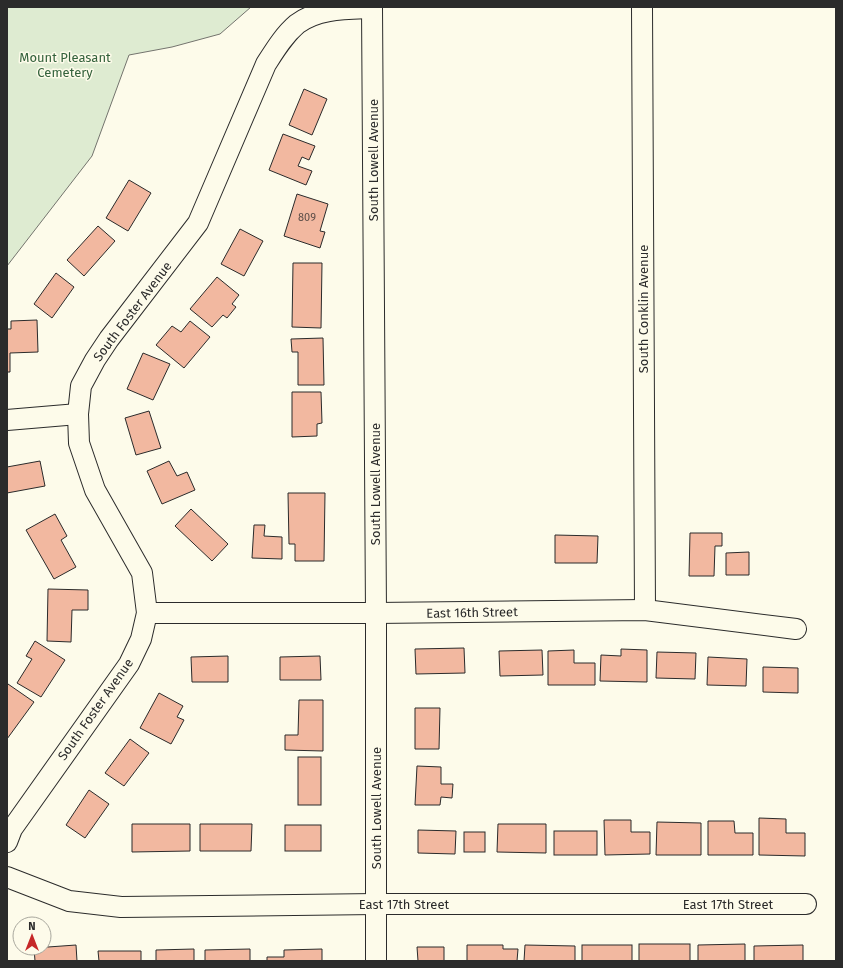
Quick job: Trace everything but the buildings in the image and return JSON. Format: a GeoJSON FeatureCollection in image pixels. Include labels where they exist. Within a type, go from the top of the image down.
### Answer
{"type":"FeatureCollection","features":[{"type":"Feature","properties":{"kind":"street","name":"South Foster Avenue"},"geometry":{"type":"LineString","coordinates":[[7,842],[12,829],[129,664],[141,639],[147,613],[142,573],[95,490],[79,443],[78,414],[81,386],[95,360],[109,339],[198,223],[266,64],[282,41],[297,24],[320,12],[372,7]]}},
{"type":"Feature","properties":{"kind":"street","name":"South Lowell Avenue"},"geometry":{"type":"LineString","coordinates":[[372,7],[376,613],[376,961]]}},
{"type":"Feature","properties":{"kind":"street","name":"South Conklin Avenue"},"geometry":{"type":"LineString","coordinates":[[642,7],[645,610]]}},
{"type":"Feature","properties":{"kind":"street"},"geometry":{"type":"LineString","coordinates":[[7,420],[78,414]]}},
{"type":"Feature","properties":{"kind":"street","name":"East 16th Street"},"geometry":{"type":"LineString","coordinates":[[147,613],[376,613],[645,610],[796,629]]}},
{"type":"Feature","properties":{"kind":"street","name":"East 17th Street"},"geometry":{"type":"LineString","coordinates":[[7,877],[69,901],[121,907],[376,904],[806,904]]}},
{"type":"Feature","properties":{"kind":"green space","name":"Mount Pleasant Cemetery"},"geometry":{"type":"Polygon","coordinates":[[[7,7],[251,7],[220,34],[172,47],[129,55],[92,156],[7,266],[7,7]]]}}]}
